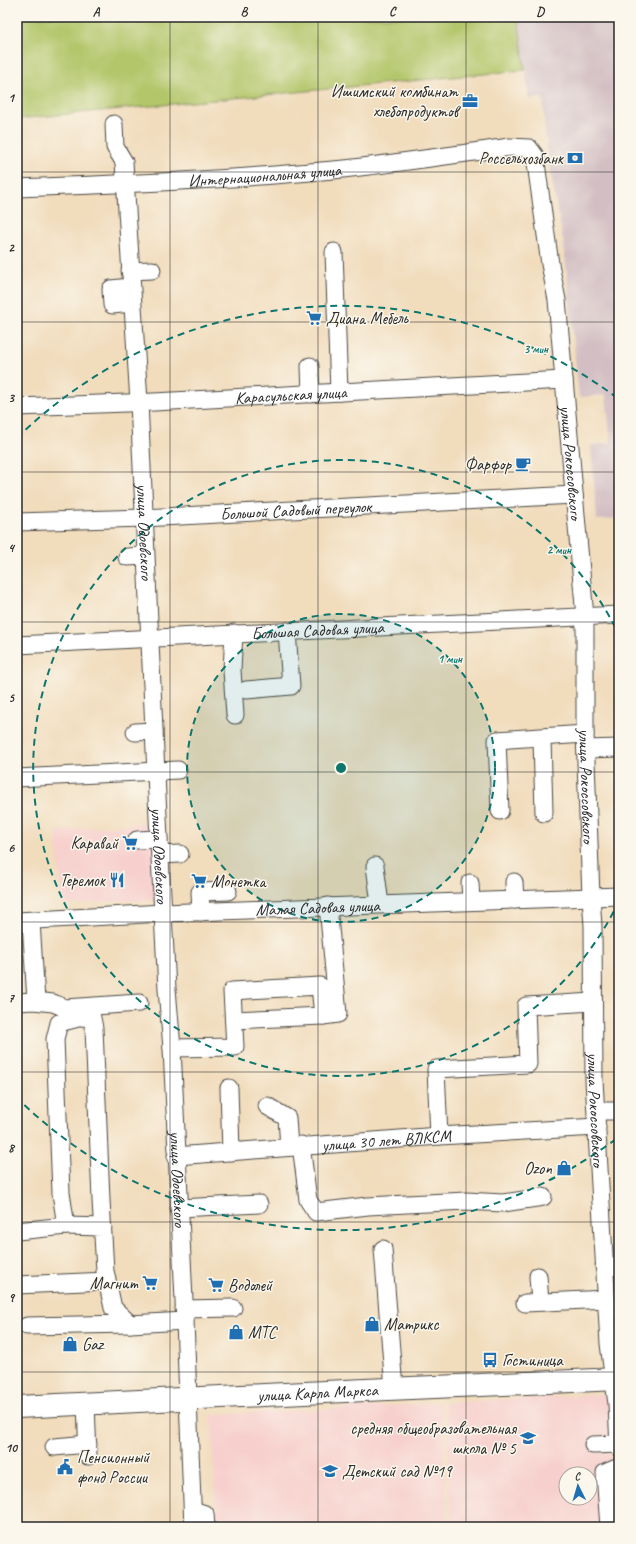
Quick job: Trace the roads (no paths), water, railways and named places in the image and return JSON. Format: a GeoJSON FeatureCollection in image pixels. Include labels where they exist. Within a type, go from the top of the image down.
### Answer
{"type":"FeatureCollection","features":[{"type":"Feature","properties":{"kind":"main road","name":"улица Карла Маркса"},"geometry":{"type":"LineString","coordinates":[[17,1407],[394,1388],[616,1379]]}},
{"type":"Feature","properties":{"kind":"street","name":"улица Одоевского"},"geometry":{"type":"LineString","coordinates":[[114,124],[115,147],[124,162],[139,402],[149,638],[185,1315],[193,1527]]}},
{"type":"Feature","properties":{"kind":"street","name":"Интернациональная улица"},"geometry":{"type":"LineString","coordinates":[[17,188],[125,184],[334,170],[510,147]]}},
{"type":"Feature","properties":{"kind":"street","name":"улица Рокоссовского"},"geometry":{"type":"LineString","coordinates":[[510,147],[529,148],[536,156],[550,264],[557,300],[585,617],[585,742],[593,926],[594,1080],[612,1267],[606,1299],[609,1344],[616,1379],[619,1448]]}},
{"type":"Feature","properties":{"kind":"street"},"geometry":{"type":"LineString","coordinates":[[334,252],[339,392]]}},
{"type":"Feature","properties":{"kind":"street"},"geometry":{"type":"LineString","coordinates":[[131,287],[152,270]]}},
{"type":"Feature","properties":{"kind":"street"},"geometry":{"type":"LineString","coordinates":[[310,366],[311,394]]}},
{"type":"Feature","properties":{"kind":"street","name":"Карасульская улица"},"geometry":{"type":"LineString","coordinates":[[17,407],[311,394],[564,380]]}},
{"type":"Feature","properties":{"kind":"street","name":"Большой Садовый переулок"},"geometry":{"type":"LineString","coordinates":[[17,522],[143,518],[574,495]]}},
{"type":"Feature","properties":{"kind":"street"},"geometry":{"type":"LineString","coordinates":[[128,556],[145,556]]}},
{"type":"Feature","properties":{"kind":"street","name":"Большая Садовая улица"},"geometry":{"type":"LineString","coordinates":[[17,645],[619,615]]}},
{"type":"Feature","properties":{"kind":"street"},"geometry":{"type":"LineString","coordinates":[[246,690],[291,686],[286,631]]}},
{"type":"Feature","properties":{"kind":"street"},"geometry":{"type":"LineString","coordinates":[[234,633],[232,670],[235,715]]}},
{"type":"Feature","properties":{"kind":"street"},"geometry":{"type":"LineString","coordinates":[[135,732],[154,733]]}},
{"type":"Feature","properties":{"kind":"street"},"geometry":{"type":"LineString","coordinates":[[542,738],[544,813]]}},
{"type":"Feature","properties":{"kind":"street"},"geometry":{"type":"LineString","coordinates":[[500,811],[497,740],[542,738],[585,742],[619,748]]}},
{"type":"Feature","properties":{"kind":"street"},"geometry":{"type":"LineString","coordinates":[[17,778],[178,770]]}},
{"type":"Feature","properties":{"kind":"street"},"geometry":{"type":"LineString","coordinates":[[137,840],[180,854]]}},
{"type":"Feature","properties":{"kind":"street"},"geometry":{"type":"LineString","coordinates":[[375,866],[380,904]]}},
{"type":"Feature","properties":{"kind":"street"},"geometry":{"type":"LineString","coordinates":[[514,882],[515,900]]}},
{"type":"Feature","properties":{"kind":"street"},"geometry":{"type":"LineString","coordinates":[[470,883],[471,901]]}},
{"type":"Feature","properties":{"kind":"street"},"geometry":{"type":"LineString","coordinates":[[201,912],[200,892],[228,891]]}},
{"type":"Feature","properties":{"kind":"street","name":"Малая Садовая улица"},"geometry":{"type":"LineString","coordinates":[[24,921],[328,906],[619,896]]}},
{"type":"Feature","properties":{"kind":"street"},"geometry":{"type":"LineString","coordinates":[[234,1020],[338,1014],[328,906]]}},
{"type":"Feature","properties":{"kind":"street"},"geometry":{"type":"LineString","coordinates":[[24,921],[36,1002]]}},
{"type":"Feature","properties":{"kind":"street"},"geometry":{"type":"LineString","coordinates":[[172,1048],[235,1047],[232,991],[320,986],[324,1016]]}},
{"type":"Feature","properties":{"kind":"street"},"geometry":{"type":"LineString","coordinates":[[17,1002],[53,1003],[65,1008],[139,1003]]}},
{"type":"Feature","properties":{"kind":"street"},"geometry":{"type":"LineString","coordinates":[[440,1136],[436,1069],[528,1064],[526,1006],[593,1002]]}},
{"type":"Feature","properties":{"kind":"street"},"geometry":{"type":"LineString","coordinates":[[66,1226],[61,1193],[55,1040],[59,1023],[82,1017],[92,1018],[94,1028],[103,1227],[107,1281],[113,1308],[130,1324]]}},
{"type":"Feature","properties":{"kind":"street"},"geometry":{"type":"LineString","coordinates":[[229,1088],[231,1152]]}},
{"type":"Feature","properties":{"kind":"street"},"geometry":{"type":"LineString","coordinates":[[267,1106],[287,1118],[308,1200],[316,1212],[368,1206],[466,1201],[503,1203],[543,1197]]}},
{"type":"Feature","properties":{"kind":"street","name":"улица 30 лет ВЛКСМ"},"geometry":{"type":"LineString","coordinates":[[176,1156],[440,1136],[597,1119],[619,1111]]}},
{"type":"Feature","properties":{"kind":"street"},"geometry":{"type":"LineString","coordinates":[[179,1208],[259,1204]]}},
{"type":"Feature","properties":{"kind":"street"},"geometry":{"type":"LineString","coordinates":[[17,1231],[66,1226],[103,1227]]}},
{"type":"Feature","properties":{"kind":"street"},"geometry":{"type":"LineString","coordinates":[[383,1250],[394,1388]]}},
{"type":"Feature","properties":{"kind":"street"},"geometry":{"type":"LineString","coordinates":[[538,1276],[533,1302],[606,1299]]}},
{"type":"Feature","properties":{"kind":"street"},"geometry":{"type":"LineString","coordinates":[[17,1285],[107,1281]]}},
{"type":"Feature","properties":{"kind":"street"},"geometry":{"type":"LineString","coordinates":[[27,1326],[130,1324],[233,1308]]}},
{"type":"Feature","properties":{"kind":"street"},"geometry":{"type":"LineString","coordinates":[[54,1447],[88,1450],[86,1404]]}},
{"type":"Feature","properties":{"kind":"street"},"geometry":{"type":"LineString","coordinates":[[593,1445],[619,1444]]}},
{"type":"Feature","properties":{"kind":"street"},"geometry":{"type":"LineString","coordinates":[[609,1527],[606,1473],[619,1467]]}},
{"type":"Feature","properties":{"kind":"street"},"geometry":{"type":"LineString","coordinates":[[193,1510],[205,1514],[206,1527]]}},
{"type":"Feature","properties":{"kind":"place","name":"Ишимский комбинат хлебопродуктов"},"geometry":{"type":"Point","coordinates":[470,101]}},
{"type":"Feature","properties":{"kind":"place","name":"Россельхозбанк"},"geometry":{"type":"Point","coordinates":[575,158]}},
{"type":"Feature","properties":{"kind":"place","name":"Диана Мебель"},"geometry":{"type":"Point","coordinates":[314,318]}},
{"type":"Feature","properties":{"kind":"place","name":"Фарфор"},"geometry":{"type":"Point","coordinates":[523,464]}},
{"type":"Feature","properties":{"kind":"place","name":"Каравай"},"geometry":{"type":"Point","coordinates":[130,843]}},
{"type":"Feature","properties":{"kind":"place","name":"Теремок"},"geometry":{"type":"Point","coordinates":[117,880]}},
{"type":"Feature","properties":{"kind":"place","name":"Монетка"},"geometry":{"type":"Point","coordinates":[199,881]}},
{"type":"Feature","properties":{"kind":"place","name":"Ozon"},"geometry":{"type":"Point","coordinates":[564,1168]}},
{"type":"Feature","properties":{"kind":"place","name":"Магнит"},"geometry":{"type":"Point","coordinates":[150,1283]}},
{"type":"Feature","properties":{"kind":"place","name":"Водолей"},"geometry":{"type":"Point","coordinates":[216,1285]}},
{"type":"Feature","properties":{"kind":"place","name":"Матрикс"},"geometry":{"type":"Point","coordinates":[372,1324]}},
{"type":"Feature","properties":{"kind":"place","name":"МТС"},"geometry":{"type":"Point","coordinates":[236,1332]}},
{"type":"Feature","properties":{"kind":"place","name":"Gaz"},"geometry":{"type":"Point","coordinates":[70,1344]}},
{"type":"Feature","properties":{"kind":"place","name":"Гостиница"},"geometry":{"type":"Point","coordinates":[490,1360]}},
{"type":"Feature","properties":{"kind":"place","name":"средняя общеобразовательная школа № 5"},"geometry":{"type":"Point","coordinates":[528,1438]}},
{"type":"Feature","properties":{"kind":"place","name":"Пенсионный фонд России"},"geometry":{"type":"Point","coordinates":[65,1467]}},
{"type":"Feature","properties":{"kind":"place","name":"Детский сад №19"},"geometry":{"type":"Point","coordinates":[330,1471]}}]}
